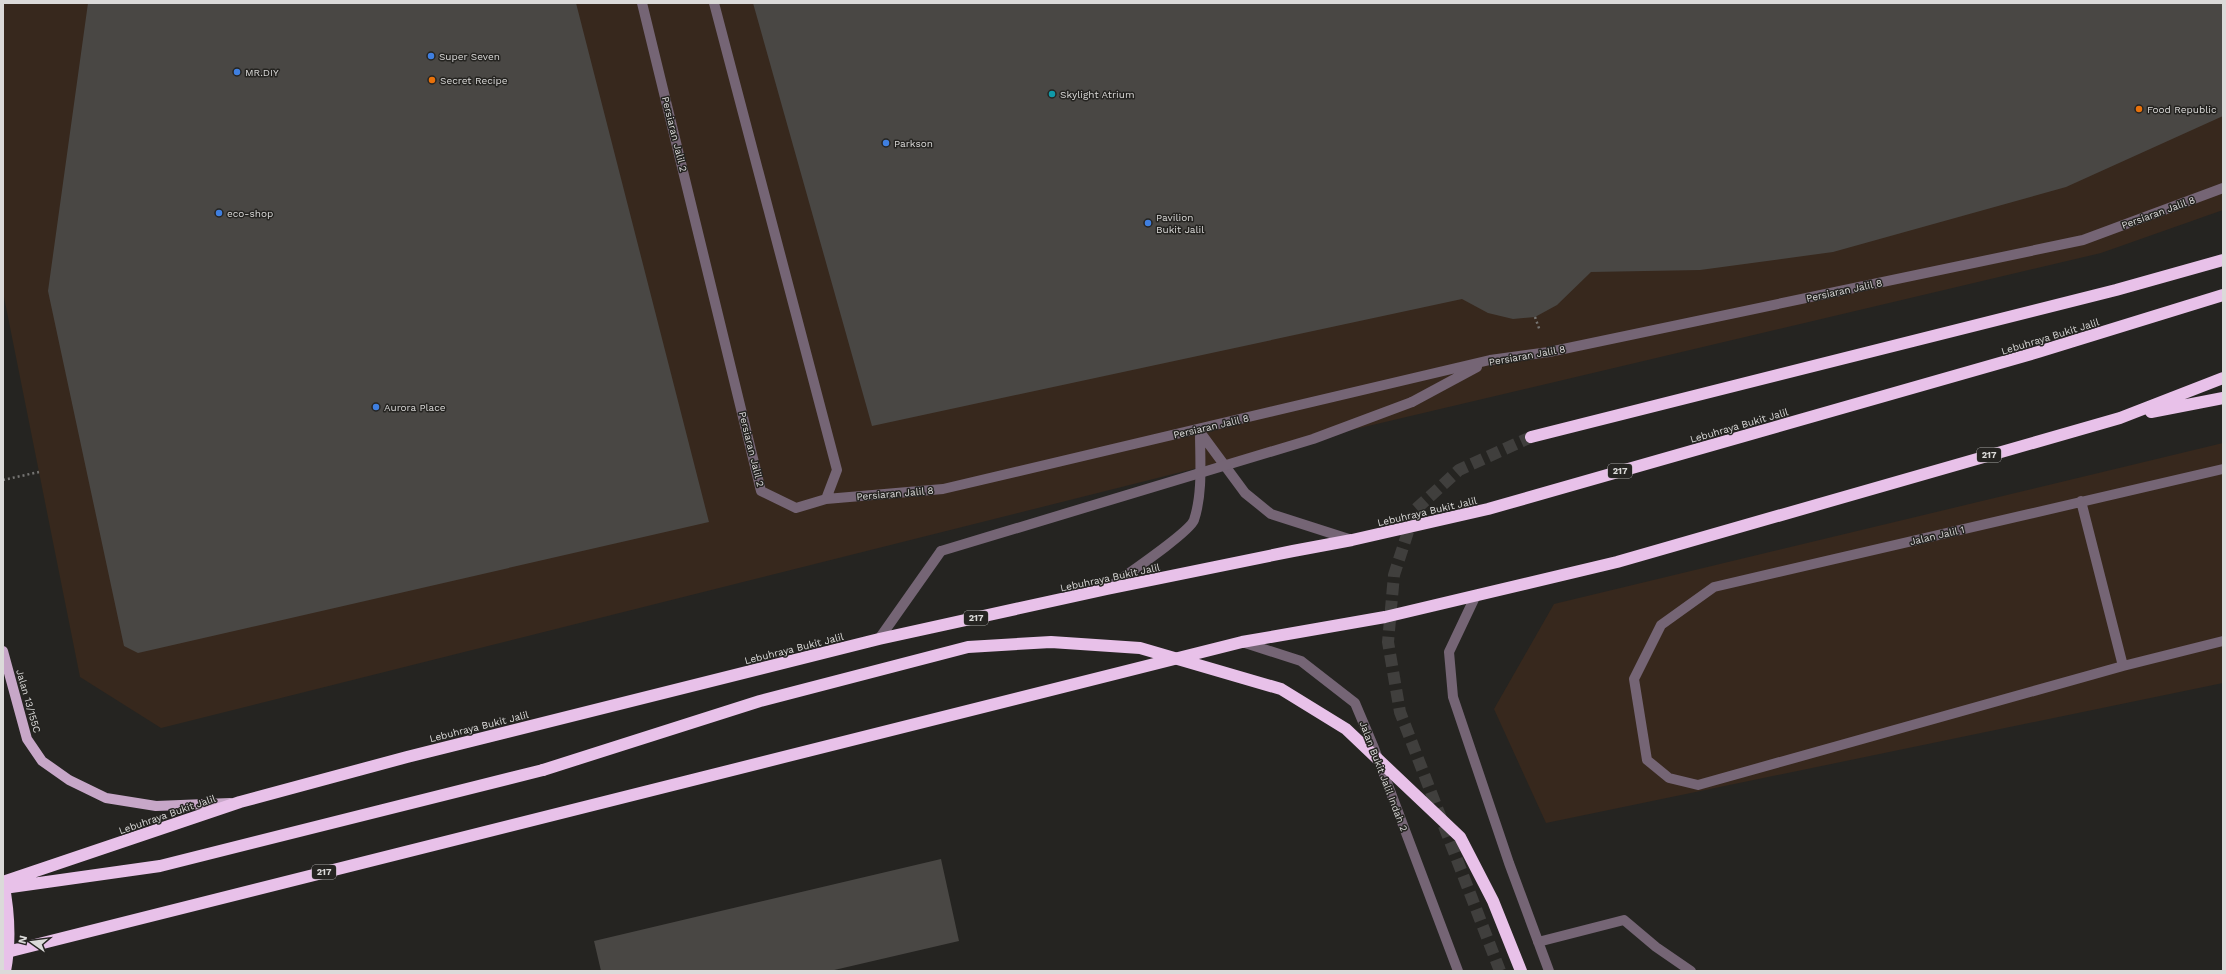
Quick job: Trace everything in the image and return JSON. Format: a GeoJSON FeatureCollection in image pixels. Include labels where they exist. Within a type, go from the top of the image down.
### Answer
{"type":"FeatureCollection","features":[{"type":"Feature","properties":{"kind":"highway"},"geometry":{"type":"LineString","coordinates":[[1532,437],[2116,290],[2223,260]]}},
{"type":"Feature","properties":{"kind":"highway","name":"Lebuhraya Bukit Jalil"},"geometry":{"type":"LineString","coordinates":[[3,882],[240,802],[406,757],[878,639],[1107,589],[1352,540],[1496,506],[2009,361],[2223,295]]}},
{"type":"Feature","properties":{"kind":"highway","name":"217"},"geometry":{"type":"LineString","coordinates":[[3,953],[1242,642],[1385,617],[1618,562],[2120,418],[2223,378]]}},
{"type":"Feature","properties":{"kind":"highway"},"geometry":{"type":"LineString","coordinates":[[2120,418],[2223,398]]}},
{"type":"Feature","properties":{"kind":"highway"},"geometry":{"type":"LineString","coordinates":[[3,888],[160,866],[543,770],[760,700],[968,647],[1051,642],[1140,648],[1281,689],[1346,729],[1460,837],[1493,901],[1521,971]]}},
{"type":"Feature","properties":{"kind":"highway"},"geometry":{"type":"LineString","coordinates":[[3,882],[9,912],[9,950],[5,971]]}},
{"type":"Feature","properties":{"kind":"main road","name":"Jalan 13/155C"},"geometry":{"type":"LineString","coordinates":[[3,650],[26,739],[42,761],[69,780],[106,798],[156,806],[240,802]]}},
{"type":"Feature","properties":{"kind":"street","name":"Persiaran Jalil 2"},"geometry":{"type":"LineString","coordinates":[[642,3],[762,491],[796,508],[826,499]]}},
{"type":"Feature","properties":{"kind":"street"},"geometry":{"type":"LineString","coordinates":[[714,3],[837,470],[826,499]]}},
{"type":"Feature","properties":{"kind":"street","name":"Persiaran Jalil 8"},"geometry":{"type":"LineString","coordinates":[[826,499],[943,489],[1490,360],[1549,352],[2083,240],[2223,188]]}},
{"type":"Feature","properties":{"kind":"street"},"geometry":{"type":"LineString","coordinates":[[878,639],[941,550],[1313,439],[1412,402],[1490,360]]}},
{"type":"Feature","properties":{"kind":"street"},"geometry":{"type":"LineString","coordinates":[[1107,589],[1174,540],[1194,522],[1199,497],[1200,432],[1245,493],[1271,514],[1352,540]]}},
{"type":"Feature","properties":{"kind":"street","name":"Jalan Jalil 1"},"geometry":{"type":"LineString","coordinates":[[2124,666],[1698,785],[1669,778],[1647,760],[1634,679],[1661,625],[1714,587],[2223,469]]}},
{"type":"Feature","properties":{"kind":"street"},"geometry":{"type":"LineString","coordinates":[[2081,501],[2124,666],[2223,641]]}},
{"type":"Feature","properties":{"kind":"street"},"geometry":{"type":"LineString","coordinates":[[1476,595],[1449,652],[1453,697],[1509,863],[1549,971]]}},
{"type":"Feature","properties":{"kind":"street","name":"Jalan Bukit Jalil Indah 2"},"geometry":{"type":"LineString","coordinates":[[1242,642],[1300,661],[1355,703],[1374,748],[1458,971]]}},
{"type":"Feature","properties":{"kind":"street"},"geometry":{"type":"LineString","coordinates":[[1538,942],[1624,920],[1656,947],[1691,971]]}},
{"type":"Feature","properties":{"kind":"path"},"geometry":{"type":"LineString","coordinates":[[3,480],[39,472]]}},
{"type":"Feature","properties":{"kind":"shaded area"},"geometry":{"type":"Polygon","coordinates":[[[3,3],[2223,3],[2223,210],[2101,253],[1313,439],[161,728],[80,677],[3,292],[3,3]]]}},
{"type":"Feature","properties":{"kind":"shaded area"},"geometry":{"type":"Polygon","coordinates":[[[2223,443],[2223,683],[1546,823],[1494,709],[1554,604],[2223,443]]]}},
{"type":"Feature","properties":{"kind":"building","name":"Aurora Place"},"geometry":{"type":"Polygon","coordinates":[[[88,3],[576,3],[709,522],[138,653],[124,646],[48,291],[88,3]]]}},
{"type":"Feature","properties":{"kind":"building","name":"Pavilion Bukit Jalil"},"geometry":{"type":"Polygon","coordinates":[[[753,3],[2223,3],[2223,116],[2066,187],[1833,252],[1700,270],[1591,272],[1557,305],[1535,317],[1513,319],[1488,313],[1462,299],[872,426],[753,3]]]}},
{"type":"Feature","properties":{"kind":"building"},"geometry":{"type":"Polygon","coordinates":[[[941,859],[959,941],[830,971],[601,971],[594,941],[941,859]]]}},
{"type":"Feature","properties":{"kind":"tunnel"},"geometry":{"type":"LineString","coordinates":[[1500,971],[1400,712],[1388,642],[1394,575],[1415,510],[1459,470],[1531,437]]}},
{"type":"Feature","properties":{"kind":"place","name":"Super Seven"},"geometry":{"type":"Point","coordinates":[431,56]}},
{"type":"Feature","properties":{"kind":"place","name":"MR.DIY"},"geometry":{"type":"Point","coordinates":[237,72]}},
{"type":"Feature","properties":{"kind":"place","name":"Secret Recipe"},"geometry":{"type":"Point","coordinates":[432,80]}},
{"type":"Feature","properties":{"kind":"place","name":"Skylight Atrium"},"geometry":{"type":"Point","coordinates":[1052,94]}},
{"type":"Feature","properties":{"kind":"place","name":"Food Republic"},"geometry":{"type":"Point","coordinates":[2139,109]}},
{"type":"Feature","properties":{"kind":"place","name":"Parkson"},"geometry":{"type":"Point","coordinates":[886,143]}},
{"type":"Feature","properties":{"kind":"place","name":"eco-shop"},"geometry":{"type":"Point","coordinates":[219,213]}},
{"type":"Feature","properties":{"kind":"place","name":"Pavilion Bukit Jalil"},"geometry":{"type":"Point","coordinates":[1148,223]}},
{"type":"Feature","properties":{"kind":"place","name":"Aurora Place"},"geometry":{"type":"Point","coordinates":[376,407]}}]}
